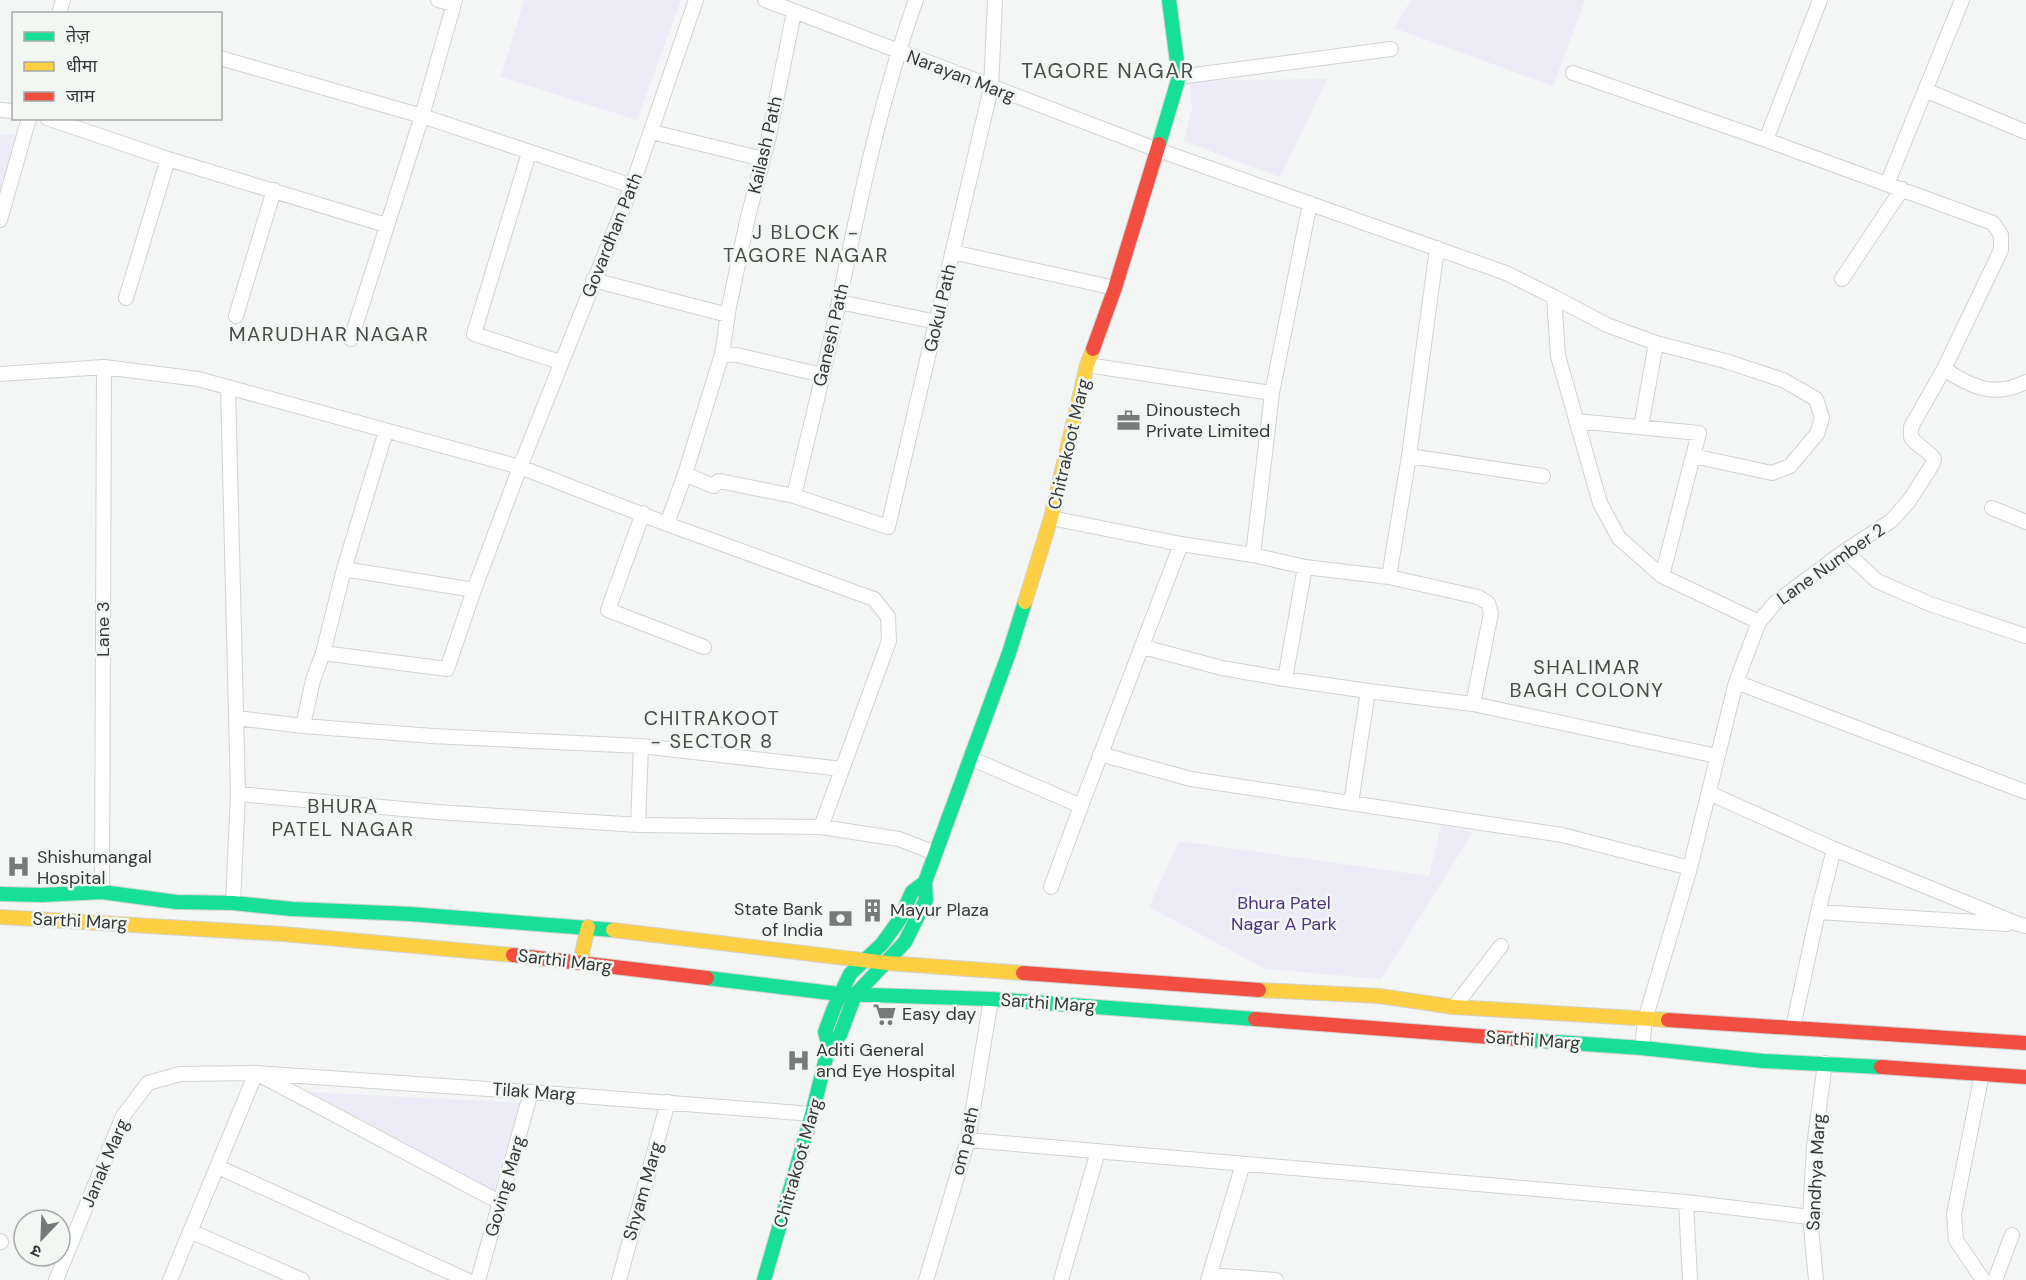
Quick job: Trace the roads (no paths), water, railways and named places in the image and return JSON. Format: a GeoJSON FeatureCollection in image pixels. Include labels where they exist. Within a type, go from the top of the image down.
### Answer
{"type":"FeatureCollection","features":[{"type":"Feature","properties":{"kind":"street"},"geometry":{"type":"LineString","coordinates":[[351,339],[422,116],[454,2],[438,0]]}},
{"type":"Feature","properties":{"kind":"street","name":"Govardhan Path"},"geometry":{"type":"LineString","coordinates":[[323,653],[447,669],[474,590],[560,362],[632,186],[696,0]]}},
{"type":"Feature","properties":{"kind":"street","name":"Narayan Marg"},"geometry":{"type":"LineString","coordinates":[[767,0],[897,52],[1158,150],[1506,273],[1607,325],[1656,343],[1725,361],[1783,380],[1816,399],[1822,418],[1817,434],[1790,466],[1772,472],[1693,456]]}},
{"type":"Feature","properties":{"kind":"street","name":"Ganesh Path"},"geometry":{"type":"LineString","coordinates":[[794,496],[839,302],[853,228],[897,52],[916,0]]}},
{"type":"Feature","properties":{"kind":"street","name":"Gokul Path"},"geometry":{"type":"LineString","coordinates":[[794,496],[888,527],[992,88],[995,0]]}},
{"type":"Feature","properties":{"kind":"street","name":"Chitrakoot Marg"},"geometry":{"type":"LineString","coordinates":[[829,1046],[840,1035],[855,995],[905,942],[926,900],[925,882],[1009,653],[1051,518],[1087,365],[1115,288],[1179,77],[1169,0]]}},
{"type":"Feature","properties":{"kind":"street"},"geometry":{"type":"LineString","coordinates":[[1766,140],[1820,0]]}},
{"type":"Feature","properties":{"kind":"street"},"geometry":{"type":"LineString","coordinates":[[1887,184],[1962,0]]}},
{"type":"Feature","properties":{"kind":"street","name":"Kailash Path"},"geometry":{"type":"LineString","coordinates":[[667,524],[722,354],[747,221],[763,159],[794,12]]}},
{"type":"Feature","properties":{"kind":"street"},"geometry":{"type":"LineString","coordinates":[[1179,77],[1391,48]]}},
{"type":"Feature","properties":{"kind":"street"},"geometry":{"type":"LineString","coordinates":[[222,59],[422,116],[632,186]]}},
{"type":"Feature","properties":{"kind":"street"},"geometry":{"type":"LineString","coordinates":[[1573,73],[1902,189],[1842,279]]}},
{"type":"Feature","properties":{"kind":"street"},"geometry":{"type":"LineString","coordinates":[[1925,90],[2026,132]]}},
{"type":"Feature","properties":{"kind":"street"},"geometry":{"type":"LineString","coordinates":[[0,220],[28,120]]}},
{"type":"Feature","properties":{"kind":"street"},"geometry":{"type":"LineString","coordinates":[[53,120],[168,159],[386,225]]}},
{"type":"Feature","properties":{"kind":"street"},"geometry":{"type":"LineString","coordinates":[[652,132],[763,159]]}},
{"type":"Feature","properties":{"kind":"street"},"geometry":{"type":"LineString","coordinates":[[529,153],[474,334],[560,362]]}},
{"type":"Feature","properties":{"kind":"street"},"geometry":{"type":"LineString","coordinates":[[126,298],[168,159]]}},
{"type":"Feature","properties":{"kind":"street","name":"Lane Number 2"},"geometry":{"type":"LineString","coordinates":[[1642,1048],[1645,1020],[1690,868],[1736,682],[1759,622],[1774,603],[1845,551],[1891,522],[1909,501],[1934,459],[1911,437],[1911,428],[1944,369],[2001,250],[2001,235],[1993,223],[1902,189]]}},
{"type":"Feature","properties":{"kind":"street"},"geometry":{"type":"LineString","coordinates":[[236,316],[274,190]]}},
{"type":"Feature","properties":{"kind":"street"},"geometry":{"type":"LineString","coordinates":[[1253,555],[1272,393],[1310,203]]}},
{"type":"Feature","properties":{"kind":"street"},"geometry":{"type":"LineString","coordinates":[[1389,577],[1409,456],[1437,248]]}},
{"type":"Feature","properties":{"kind":"street"},"geometry":{"type":"LineString","coordinates":[[952,252],[1115,288]]}},
{"type":"Feature","properties":{"kind":"street"},"geometry":{"type":"LineString","coordinates":[[593,280],[728,315]]}},
{"type":"Feature","properties":{"kind":"street"},"geometry":{"type":"LineString","coordinates":[[1554,297],[1558,356],[1600,503],[1619,538],[1662,576],[1759,622]]}},
{"type":"Feature","properties":{"kind":"street"},"geometry":{"type":"LineString","coordinates":[[839,302],[937,322]]}},
{"type":"Feature","properties":{"kind":"street"},"geometry":{"type":"LineString","coordinates":[[1641,427],[1656,343]]}},
{"type":"Feature","properties":{"kind":"street"},"geometry":{"type":"LineString","coordinates":[[722,354],[738,355],[822,375]]}},
{"type":"Feature","properties":{"kind":"street"},"geometry":{"type":"LineString","coordinates":[[1087,365],[1272,393]]}},
{"type":"Feature","properties":{"kind":"street"},"geometry":{"type":"LineString","coordinates":[[0,374],[104,367],[198,379],[520,467],[667,524],[874,599],[888,616],[889,641],[821,827]]}},
{"type":"Feature","properties":{"kind":"street","name":"Lane 3"},"geometry":{"type":"LineString","coordinates":[[103,907],[104,367]]}},
{"type":"Feature","properties":{"kind":"street"},"geometry":{"type":"LineString","coordinates":[[1944,369],[1966,384],[1992,391],[2026,382]]}},
{"type":"Feature","properties":{"kind":"street"},"geometry":{"type":"LineString","coordinates":[[228,387],[238,794],[233,903]]}},
{"type":"Feature","properties":{"kind":"street"},"geometry":{"type":"LineString","coordinates":[[1576,421],[1699,433],[1662,576]]}},
{"type":"Feature","properties":{"kind":"street"},"geometry":{"type":"LineString","coordinates":[[303,726],[313,680],[323,653],[344,569],[386,430]]}},
{"type":"Feature","properties":{"kind":"street"},"geometry":{"type":"LineString","coordinates":[[1409,456],[1543,476]]}},
{"type":"Feature","properties":{"kind":"street"},"geometry":{"type":"LineString","coordinates":[[685,474],[713,486],[719,481],[794,496]]}},
{"type":"Feature","properties":{"kind":"street"},"geometry":{"type":"LineString","coordinates":[[1992,508],[2026,522]]}},
{"type":"Feature","properties":{"kind":"street"},"geometry":{"type":"LineString","coordinates":[[643,513],[608,610],[704,647]]}},
{"type":"Feature","properties":{"kind":"street"},"geometry":{"type":"LineString","coordinates":[[1051,518],[1181,544],[1253,555],[1305,567],[1389,577],[1478,597],[1488,603],[1491,613],[1473,704]]}},
{"type":"Feature","properties":{"kind":"street"},"geometry":{"type":"LineString","coordinates":[[1051,887],[1181,544]]}},
{"type":"Feature","properties":{"kind":"street"},"geometry":{"type":"LineString","coordinates":[[1845,551],[1877,581],[1930,604],[2026,636]]}},
{"type":"Feature","properties":{"kind":"street"},"geometry":{"type":"LineString","coordinates":[[1285,679],[1305,567]]}},
{"type":"Feature","properties":{"kind":"street"},"geometry":{"type":"LineString","coordinates":[[344,569],[474,590]]}},
{"type":"Feature","properties":{"kind":"street"},"geometry":{"type":"LineString","coordinates":[[1143,647],[1222,668],[1368,691],[1473,704],[1717,756]]}},
{"type":"Feature","properties":{"kind":"street"},"geometry":{"type":"LineString","coordinates":[[1736,682],[2026,792]]}},
{"type":"Feature","properties":{"kind":"street"},"geometry":{"type":"LineString","coordinates":[[1351,803],[1368,691]]}},
{"type":"Feature","properties":{"kind":"street"},"geometry":{"type":"LineString","coordinates":[[236,718],[303,726],[432,736],[641,746],[842,769]]}},
{"type":"Feature","properties":{"kind":"street"},"geometry":{"type":"LineString","coordinates":[[638,825],[641,746]]}},
{"type":"Feature","properties":{"kind":"street"},"geometry":{"type":"LineString","coordinates":[[1100,754],[1191,779],[1562,835],[1690,868]]}},
{"type":"Feature","properties":{"kind":"street"},"geometry":{"type":"LineString","coordinates":[[970,758],[1081,807]]}},
{"type":"Feature","properties":{"kind":"street"},"geometry":{"type":"LineString","coordinates":[[1709,793],[1834,849],[2022,925]]}},
{"type":"Feature","properties":{"kind":"street"},"geometry":{"type":"LineString","coordinates":[[238,794],[437,812],[638,825],[821,827],[899,838],[935,853]]}},
{"type":"Feature","properties":{"kind":"street"},"geometry":{"type":"LineString","coordinates":[[1793,1027],[1834,849]]}},
{"type":"Feature","properties":{"kind":"street","name":"Chitrakoot Marg"},"geometry":{"type":"LineString","coordinates":[[764,1280],[812,1114],[829,1046],[825,1032],[839,994],[850,974],[874,953],[900,920],[912,892],[925,882]]}},
{"type":"Feature","properties":{"kind":"street"},"geometry":{"type":"LineString","coordinates":[[0,894],[42,895],[103,907]]}},
{"type":"Feature","properties":{"kind":"street","name":"Sarthi Marg"},"geometry":{"type":"LineString","coordinates":[[0,917],[176,902],[233,903],[292,909],[410,914],[588,927],[887,963],[1243,990],[1379,996],[1454,1007],[2026,1043]]}},
{"type":"Feature","properties":{"kind":"street","name":"Sarthi Marg"},"geometry":{"type":"LineString","coordinates":[[103,907],[342,939],[472,950],[839,994],[991,999],[1642,1048],[1763,1061],[2026,1077]]}},
{"type":"Feature","properties":{"kind":"street"},"geometry":{"type":"LineString","coordinates":[[1818,912],[2022,925]]}},
{"type":"Feature","properties":{"kind":"street"},"geometry":{"type":"LineString","coordinates":[[580,962],[588,927]]}},
{"type":"Feature","properties":{"kind":"street"},"geometry":{"type":"LineString","coordinates":[[1454,1007],[1501,946]]}},
{"type":"Feature","properties":{"kind":"street","name":"om path"},"geometry":{"type":"LineString","coordinates":[[926,1280],[968,1140],[991,999]]}},
{"type":"Feature","properties":{"kind":"street","name":"Sandhya Marg"},"geometry":{"type":"LineString","coordinates":[[1816,1280],[1810,1217],[1814,1147],[1824,1063]]}},
{"type":"Feature","properties":{"kind":"street"},"geometry":{"type":"LineString","coordinates":[[170,1280],[256,1073],[501,1203]]}},
{"type":"Feature","properties":{"kind":"street","name":"Tilak Marg"},"geometry":{"type":"LineString","coordinates":[[148,1083],[180,1074],[256,1073],[812,1114]]}},
{"type":"Feature","properties":{"kind":"street"},"geometry":{"type":"LineString","coordinates":[[1982,1074],[1954,1214],[1956,1240],[1983,1280]]}},
{"type":"Feature","properties":{"kind":"street","name":"Janak Marg"},"geometry":{"type":"LineString","coordinates":[[56,1280],[123,1116],[148,1083]]}},
{"type":"Feature","properties":{"kind":"street","name":"Goving Marg"},"geometry":{"type":"LineString","coordinates":[[478,1280],[531,1092]]}},
{"type":"Feature","properties":{"kind":"street","name":"Shyam Marg"},"geometry":{"type":"LineString","coordinates":[[619,1280],[668,1102]]}},
{"type":"Feature","properties":{"kind":"street"},"geometry":{"type":"LineString","coordinates":[[968,1140],[1686,1202],[1810,1217]]}},
{"type":"Feature","properties":{"kind":"street"},"geometry":{"type":"LineString","coordinates":[[1061,1280],[1098,1151]]}},
{"type":"Feature","properties":{"kind":"street"},"geometry":{"type":"LineString","coordinates":[[1243,1164],[1209,1278],[1276,1280]]}},
{"type":"Feature","properties":{"kind":"street"},"geometry":{"type":"LineString","coordinates":[[218,1167],[467,1280]]}},
{"type":"Feature","properties":{"kind":"street"},"geometry":{"type":"LineString","coordinates":[[1686,1202],[1690,1280]]}},
{"type":"Feature","properties":{"kind":"street"},"geometry":{"type":"LineString","coordinates":[[190,1231],[302,1280]]}},
{"type":"Feature","properties":{"kind":"street"},"geometry":{"type":"LineString","coordinates":[[1995,1280],[2012,1235]]}},
{"type":"Feature","properties":{"kind":"place","name":"Dinoustech Private Limited"},"geometry":{"type":"Point","coordinates":[1128,420]}},
{"type":"Feature","properties":{"kind":"place","name":"Shishumangal Hospital"},"geometry":{"type":"Point","coordinates":[19,867]}},
{"type":"Feature","properties":{"kind":"place","name":"Mayur Plaza"},"geometry":{"type":"Point","coordinates":[872,910]}},
{"type":"Feature","properties":{"kind":"place","name":"State Bank of India"},"geometry":{"type":"Point","coordinates":[841,919]}},
{"type":"Feature","properties":{"kind":"place","name":"Easy day"},"geometry":{"type":"Point","coordinates":[884,1014]}},
{"type":"Feature","properties":{"kind":"place","name":"Aditi General and Eye Hospital"},"geometry":{"type":"Point","coordinates":[798,1060]}},
{"type":"Feature","properties":{"kind":"district","name":"TAGORE NAGAR"},"geometry":{"type":"Point","coordinates":[1108,71]}},
{"type":"Feature","properties":{"kind":"district","name":"J BLOCK - TAGORE NAGAR"},"geometry":{"type":"Point","coordinates":[806,244]}},
{"type":"Feature","properties":{"kind":"district","name":"MARUDHAR NAGAR"},"geometry":{"type":"Point","coordinates":[329,334]}},
{"type":"Feature","properties":{"kind":"district","name":"SHALIMAR BAGH COLONY"},"geometry":{"type":"Point","coordinates":[1587,678]}},
{"type":"Feature","properties":{"kind":"district","name":"CHITRAKOOT - SECTOR 8"},"geometry":{"type":"Point","coordinates":[712,730]}},
{"type":"Feature","properties":{"kind":"district","name":"BHURA PATEL NAGAR"},"geometry":{"type":"Point","coordinates":[343,818]}},
{"type":"Feature","properties":{"kind":"park label","name":"Bhura Patel Nagar A Park"},"geometry":{"type":"Point","coordinates":[1284,913]}}]}
